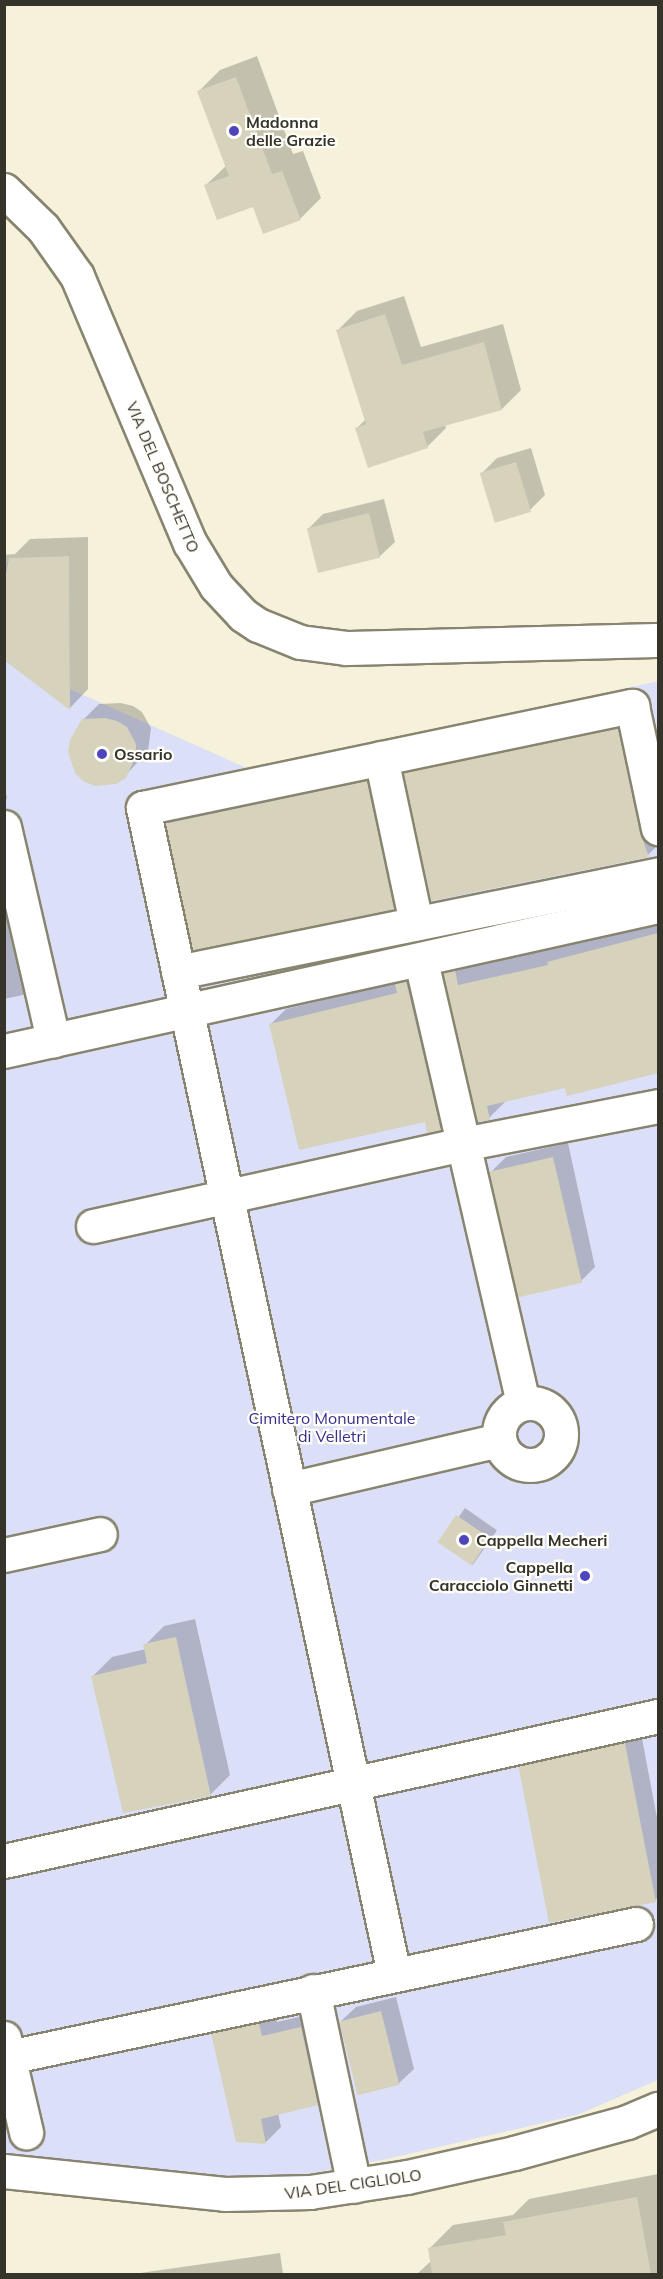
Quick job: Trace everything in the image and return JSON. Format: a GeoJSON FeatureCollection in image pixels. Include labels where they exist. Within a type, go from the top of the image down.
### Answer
{"type":"FeatureCollection","features":[{"type":"Feature","properties":{"kind":"street","name":"VIA DEL BOSCHETTO"},"geometry":{"type":"LineString","coordinates":[[4,190],[43,228],[77,276],[190,543],[216,586],[243,615],[258,625],[300,642],[346,648],[658,640]]}},
{"type":"Feature","properties":{"kind":"street"},"geometry":{"type":"LineString","coordinates":[[394,1974],[143,808],[632,706],[658,828]]}},
{"type":"Feature","properties":{"kind":"street"},"geometry":{"type":"LineString","coordinates":[[381,758],[416,923]]}},
{"type":"Feature","properties":{"kind":"street"},"geometry":{"type":"LineString","coordinates":[[5,833],[53,1040]]}},
{"type":"Feature","properties":{"kind":"street"},"geometry":{"type":"LineString","coordinates":[[178,972],[658,874]]}},
{"type":"Feature","properties":{"kind":"street"},"geometry":{"type":"LineString","coordinates":[[4,1051],[420,961],[658,906]]}},
{"type":"Feature","properties":{"kind":"street"},"geometry":{"type":"LineString","coordinates":[[420,961],[523,1403]]}},
{"type":"Feature","properties":{"kind":"street"},"geometry":{"type":"LineString","coordinates":[[93,1226],[463,1144],[658,1106]]}},
{"type":"Feature","properties":{"kind":"street"},"geometry":{"type":"LineString","coordinates":[[523,1403],[544,1406],[552,1412],[561,1431],[556,1451],[540,1464],[525,1465],[509,1458],[499,1440],[501,1421],[514,1407],[523,1403]]}},
{"type":"Feature","properties":{"kind":"street"},"geometry":{"type":"LineString","coordinates":[[290,1489],[499,1440]]}},
{"type":"Feature","properties":{"kind":"street"},"geometry":{"type":"LineString","coordinates":[[4,1556],[100,1534]]}},
{"type":"Feature","properties":{"kind":"street"},"geometry":{"type":"LineString","coordinates":[[4,1861],[658,1716]]}},
{"type":"Feature","properties":{"kind":"street"},"geometry":{"type":"LineString","coordinates":[[26,2132],[6,2051],[636,1924]]}},
{"type":"Feature","properties":{"kind":"street"},"geometry":{"type":"LineString","coordinates":[[312,1991],[354,2186]]}},
{"type":"Feature","properties":{"kind":"street","name":"VIA DEL CIGLIOLO"},"geometry":{"type":"LineString","coordinates":[[4,2171],[225,2194],[280,2195],[354,2186],[514,2153],[627,2122],[658,2109]]}},
{"type":"Feature","properties":{"kind":"green space","name":"Cimitero Monumentale di Velletri"},"geometry":{"type":"Polygon","coordinates":[[[69,556],[70,689],[260,774],[658,681],[658,2080],[577,2115],[387,2159],[292,2177],[240,2178],[5,2155],[4,572],[9,558],[69,556]]]}},
{"type":"Feature","properties":{"kind":"building","name":"Madonna delle Grazie"},"geometry":{"type":"Polygon","coordinates":[[[236,77],[272,174],[282,171],[301,220],[263,234],[253,207],[217,220],[204,185],[229,176],[197,91],[236,77]]]}},
{"type":"Feature","properties":{"kind":"building"},"geometry":{"type":"Polygon","coordinates":[[[385,314],[402,365],[484,342],[502,410],[423,432],[428,448],[368,468],[355,428],[366,424],[336,330],[385,314]]]}},
{"type":"Feature","properties":{"kind":"building"},"geometry":{"type":"Polygon","coordinates":[[[516,462],[531,512],[495,523],[480,473],[516,462]]]}},
{"type":"Feature","properties":{"kind":"building"},"geometry":{"type":"Polygon","coordinates":[[[369,513],[380,558],[318,573],[307,528],[369,513]]]}},
{"type":"Feature","properties":{"kind":"building"},"geometry":{"type":"Polygon","coordinates":[[[69,556],[70,710],[4,660],[4,583],[9,558],[69,556]]]}},
{"type":"Feature","properties":{"kind":"building","name":"Ossario"},"geometry":{"type":"Polygon","coordinates":[[[105,718],[127,727],[136,744],[136,756],[126,778],[116,784],[95,786],[83,781],[75,773],[68,752],[70,740],[82,719],[105,718]]]}},
{"type":"Feature","properties":{"kind":"building"},"geometry":{"type":"Polygon","coordinates":[[[618,728],[640,832],[649,857],[431,901],[403,773],[618,728]]]}},
{"type":"Feature","properties":{"kind":"building"},"geometry":{"type":"Polygon","coordinates":[[[367,781],[394,909],[193,952],[166,824],[367,781]]]}},
{"type":"Feature","properties":{"kind":"building"},"geometry":{"type":"Polygon","coordinates":[[[658,933],[658,1073],[567,1096],[565,1088],[487,1106],[490,1120],[477,1122],[443,973],[455,970],[458,985],[548,965],[547,962],[658,933]]]}},
{"type":"Feature","properties":{"kind":"building"},"geometry":{"type":"Polygon","coordinates":[[[406,981],[441,1130],[427,1133],[425,1122],[299,1150],[269,1024],[397,993],[395,984],[406,981]]]}},
{"type":"Feature","properties":{"kind":"building"},"geometry":{"type":"Polygon","coordinates":[[[553,1157],[582,1283],[518,1298],[489,1172],[553,1157]]]}},
{"type":"Feature","properties":{"kind":"building","name":"Cappella Mecheri"},"geometry":{"type":"Polygon","coordinates":[[[456,1515],[490,1538],[472,1565],[438,1542],[456,1515]]]}},
{"type":"Feature","properties":{"kind":"building"},"geometry":{"type":"Polygon","coordinates":[[[176,1637],[211,1796],[123,1813],[91,1676],[147,1663],[143,1644],[176,1637]]]}},
{"type":"Feature","properties":{"kind":"building"},"geometry":{"type":"Polygon","coordinates":[[[625,1743],[656,1902],[549,1923],[518,1764],[625,1743]]]}},
{"type":"Feature","properties":{"kind":"building"},"geometry":{"type":"Polygon","coordinates":[[[381,2011],[399,2085],[358,2095],[339,2021],[381,2011]]]}},
{"type":"Feature","properties":{"kind":"building"},"geometry":{"type":"Polygon","coordinates":[[[259,2023],[262,2036],[301,2027],[318,2105],[261,2119],[266,2144],[236,2142],[211,2033],[259,2023]]]}},
{"type":"Feature","properties":{"kind":"building"},"geometry":{"type":"Polygon","coordinates":[[[637,2197],[651,2274],[432,2274],[428,2248],[506,2235],[503,2222],[637,2197]]]}},
{"type":"Feature","properties":{"kind":"place","name":"Madonna delle Grazie"},"geometry":{"type":"Point","coordinates":[234,131]}},
{"type":"Feature","properties":{"kind":"place","name":"Ossario"},"geometry":{"type":"Point","coordinates":[102,754]}},
{"type":"Feature","properties":{"kind":"place","name":"Cappella Mecheri"},"geometry":{"type":"Point","coordinates":[464,1540]}},
{"type":"Feature","properties":{"kind":"place","name":"Cappella Caracciolo Ginnetti"},"geometry":{"type":"Point","coordinates":[585,1576]}}]}
